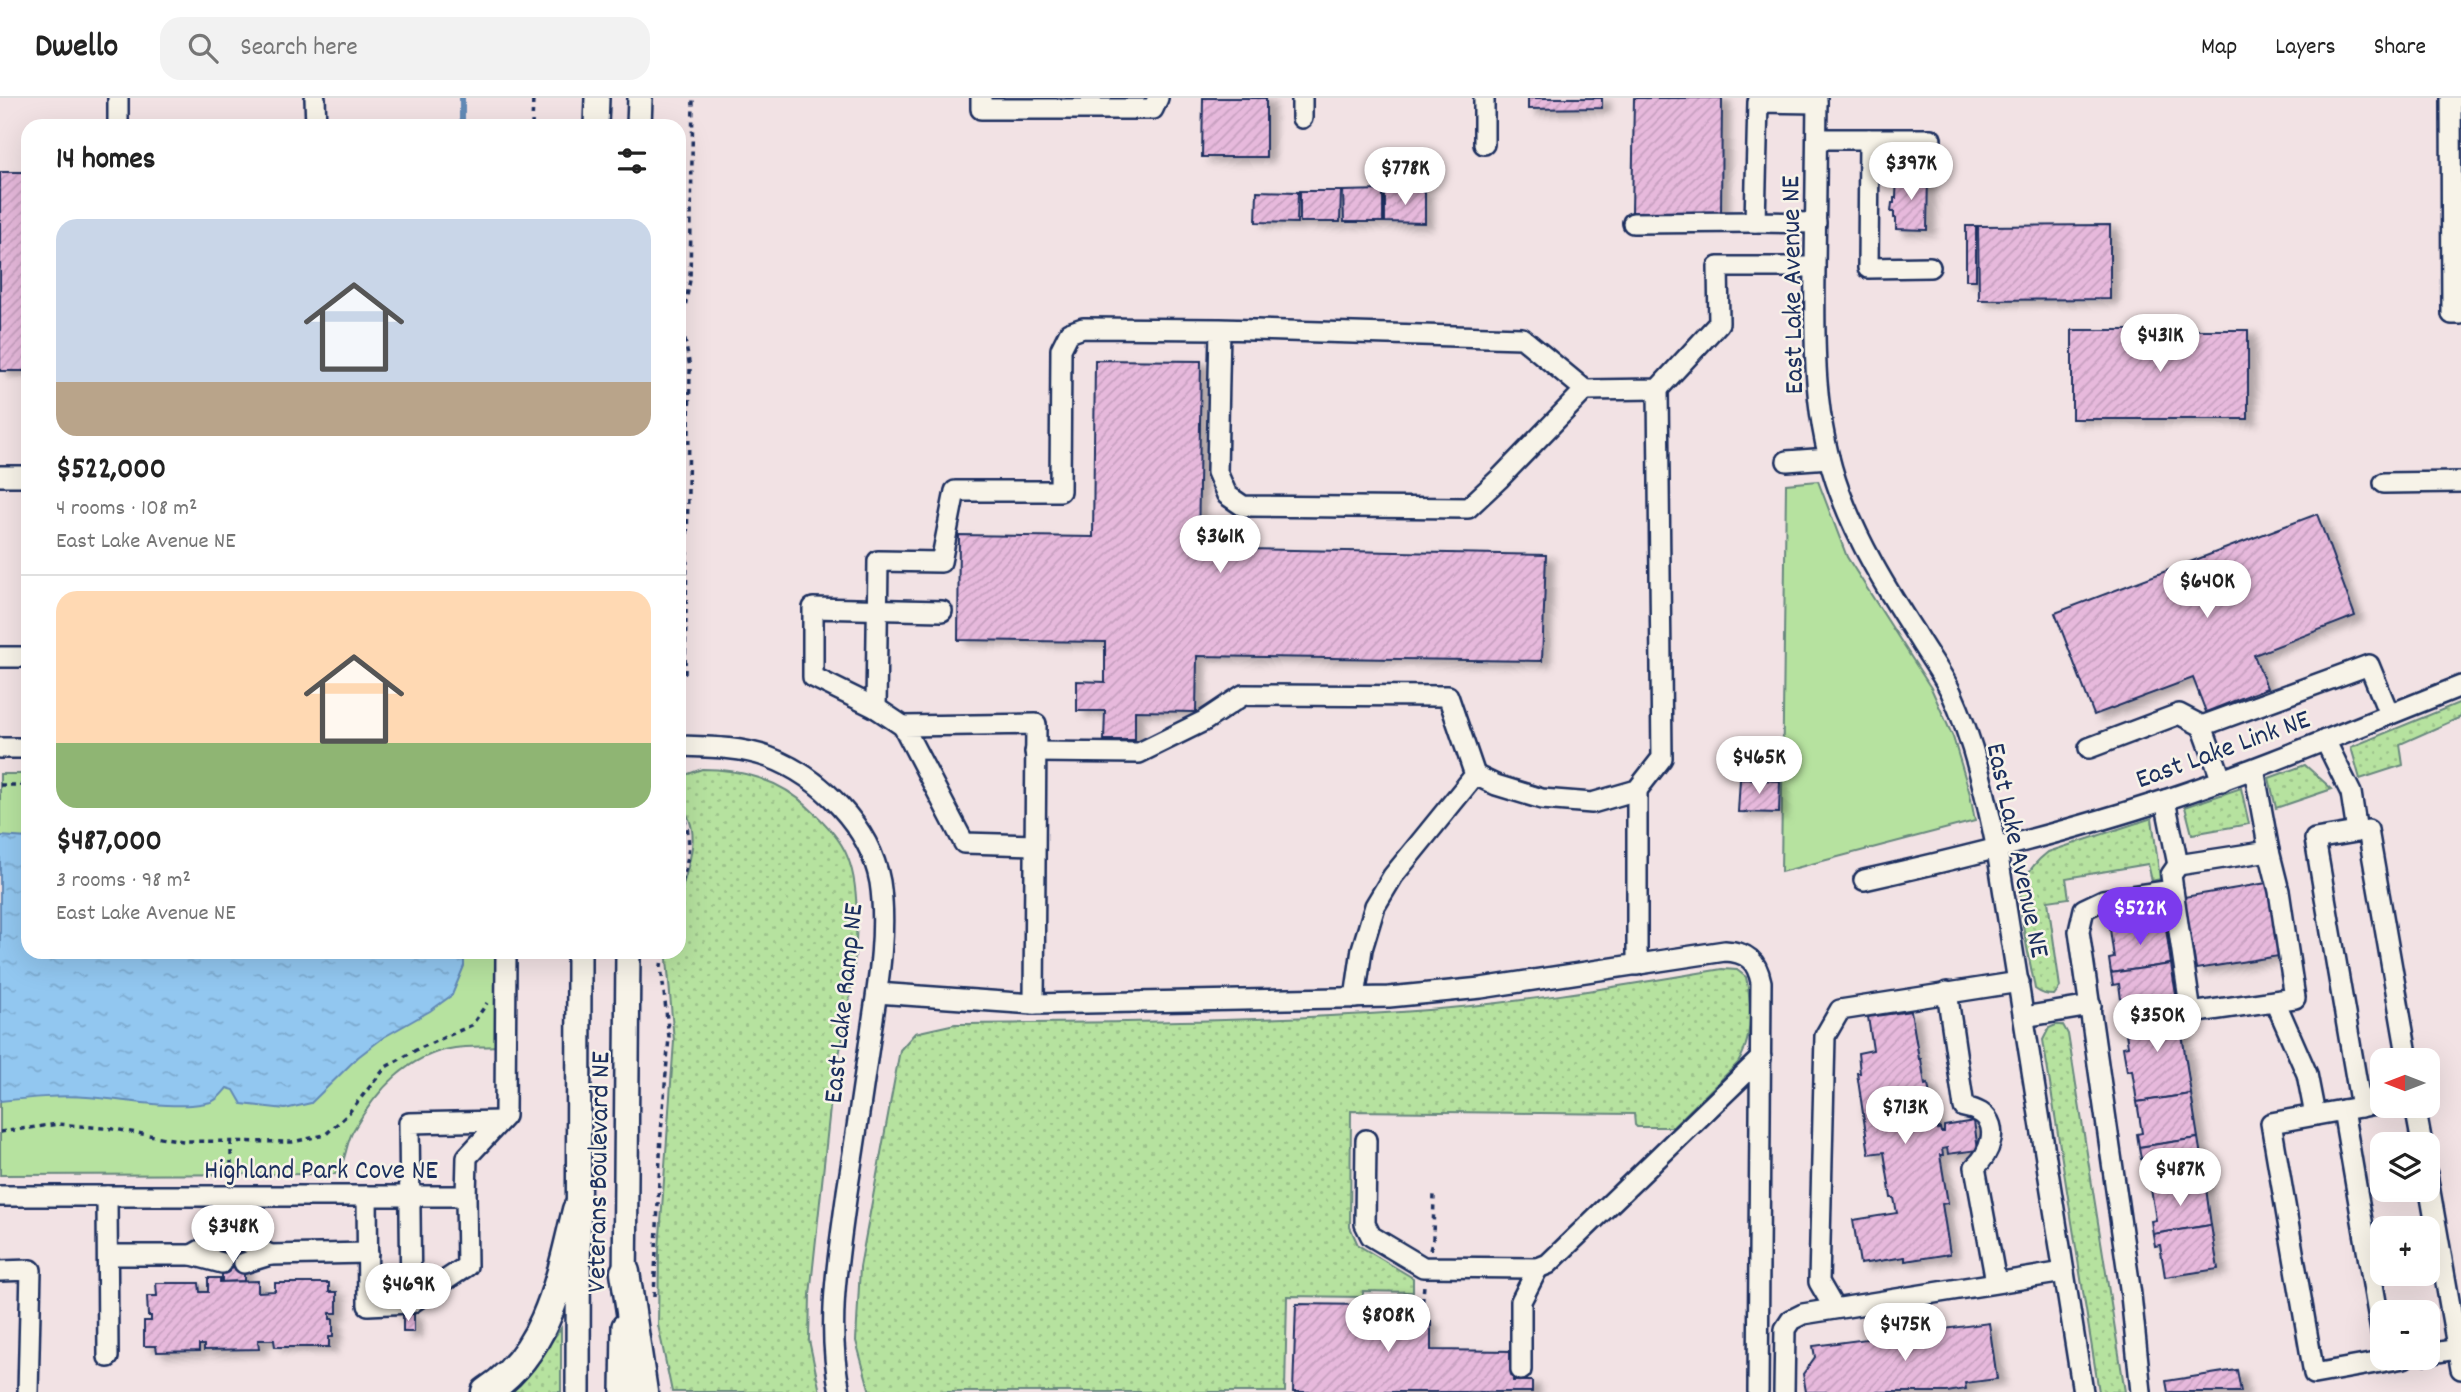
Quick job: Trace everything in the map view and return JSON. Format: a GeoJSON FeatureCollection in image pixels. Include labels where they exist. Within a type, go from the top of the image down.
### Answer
{"type":"FeatureCollection","features":[{"type":"Feature","properties":{"kind":"highway"},"geometry":{"type":"LineString","coordinates":[[486,1392],[503,1381],[531,1348],[555,1300],[578,1210]]}},
{"type":"Feature","properties":{"kind":"highway"},"geometry":{"type":"LineString","coordinates":[[625,1272],[643,1392]]}},
{"type":"Feature","properties":{"kind":"main road"},"geometry":{"type":"LineString","coordinates":[[596,119],[597,98]]}},
{"type":"Feature","properties":{"kind":"main road"},"geometry":{"type":"LineString","coordinates":[[639,98],[639,119]]}},
{"type":"Feature","properties":{"kind":"main road","name":"Veterans Boulevard NE"},"geometry":{"type":"LineString","coordinates":[[578,1392],[579,959]]}},
{"type":"Feature","properties":{"kind":"main road","name":"Veterans Boulevard NE"},"geometry":{"type":"LineString","coordinates":[[623,1392],[628,959]]}},
{"type":"Feature","properties":{"kind":"street"},"geometry":{"type":"LineString","coordinates":[[118,98],[118,119]]}},
{"type":"Feature","properties":{"kind":"street"},"geometry":{"type":"LineString","coordinates":[[315,98],[316,119]]}},
{"type":"Feature","properties":{"kind":"street"},"geometry":{"type":"LineString","coordinates":[[981,98],[981,109],[1153,108],[1158,98]]}},
{"type":"Feature","properties":{"kind":"street"},"geometry":{"type":"LineString","coordinates":[[1302,98],[1302,118]]}},
{"type":"Feature","properties":{"kind":"street"},"geometry":{"type":"LineString","coordinates":[[1484,98],[1484,144]]}},
{"type":"Feature","properties":{"kind":"street"},"geometry":{"type":"LineString","coordinates":[[2451,98],[2452,314],[2461,314]]}},
{"type":"Feature","properties":{"kind":"street"},"geometry":{"type":"LineString","coordinates":[[1755,222],[1758,102],[1817,101]]}},
{"type":"Feature","properties":{"kind":"street","name":"East Lake Avenue NE"},"geometry":{"type":"LineString","coordinates":[[1817,101],[1814,337],[1816,388],[1829,458],[1839,492],[1877,574],[1950,690],[1971,746],[1997,849],[2083,1392]]}},
{"type":"Feature","properties":{"kind":"street"},"geometry":{"type":"LineString","coordinates":[[1817,139],[1931,139]]}},
{"type":"Feature","properties":{"kind":"street"},"geometry":{"type":"LineString","coordinates":[[1869,139],[1868,268],[1930,267]]}},
{"type":"Feature","properties":{"kind":"street"},"geometry":{"type":"LineString","coordinates":[[1633,223],[1816,223]]}},
{"type":"Feature","properties":{"kind":"street"},"geometry":{"type":"LineString","coordinates":[[1035,752],[1139,753],[1204,721],[1243,695],[1448,696],[1475,775],[1496,785],[1542,799],[1592,803],[1637,790],[1662,758],[1658,389],[1719,323],[1718,267],[1815,267]]}},
{"type":"Feature","properties":{"kind":"street"},"geometry":{"type":"LineString","coordinates":[[876,708],[878,561],[941,562],[955,491],[1060,491],[1061,349],[1069,333],[1083,328],[1220,328],[1522,338],[1585,390],[1658,389]]}},
{"type":"Feature","properties":{"kind":"street"},"geometry":{"type":"LineString","coordinates":[[1220,328],[1217,472],[1227,495],[1243,506],[1468,508],[1585,390]]}},
{"type":"Feature","properties":{"kind":"street"},"geometry":{"type":"LineString","coordinates":[[1787,461],[1829,458]]}},
{"type":"Feature","properties":{"kind":"street"},"geometry":{"type":"LineString","coordinates":[[0,477],[21,476]]}},
{"type":"Feature","properties":{"kind":"street"},"geometry":{"type":"LineString","coordinates":[[2384,483],[2461,482]]}},
{"type":"Feature","properties":{"kind":"street"},"geometry":{"type":"LineString","coordinates":[[942,611],[813,608],[813,677],[876,708],[903,726],[964,843],[1034,845]]}},
{"type":"Feature","properties":{"kind":"street"},"geometry":{"type":"LineString","coordinates":[[0,657],[21,657]]}},
{"type":"Feature","properties":{"kind":"street"},"geometry":{"type":"LineString","coordinates":[[2202,726],[2369,665],[2389,714]]}},
{"type":"Feature","properties":{"kind":"street","name":"East Lake Link NE"},"geometry":{"type":"LineString","coordinates":[[1864,880],[1997,849],[2165,800],[2254,769],[2461,686]]}},
{"type":"Feature","properties":{"kind":"street"},"geometry":{"type":"LineString","coordinates":[[2088,748],[2179,714],[2202,726],[2222,781]]}},
{"type":"Feature","properties":{"kind":"street"},"geometry":{"type":"LineString","coordinates":[[903,726],[1036,724],[1034,1004]]}},
{"type":"Feature","properties":{"kind":"street"},"geometry":{"type":"LineString","coordinates":[[2325,740],[2351,793],[2357,832]]}},
{"type":"Feature","properties":{"kind":"street","name":"East Lake Ramp NE"},"geometry":{"type":"LineString","coordinates":[[686,746],[719,748],[768,757],[799,772],[823,790],[846,813],[869,848],[880,880],[882,911],[877,993],[833,1308],[833,1350],[840,1392]]}},
{"type":"Feature","properties":{"kind":"street"},"geometry":{"type":"LineString","coordinates":[[0,748],[21,748]]}},
{"type":"Feature","properties":{"kind":"street"},"geometry":{"type":"LineString","coordinates":[[2254,769],[2279,891],[2295,998],[2192,1013],[2171,875],[2178,865],[2269,851]]}},
{"type":"Feature","properties":{"kind":"street"},"geometry":{"type":"LineString","coordinates":[[1355,998],[1362,949],[1376,906],[1393,876],[1475,775]]}},
{"type":"Feature","properties":{"kind":"street"},"geometry":{"type":"LineString","coordinates":[[1637,790],[1637,965]]}},
{"type":"Feature","properties":{"kind":"street"},"geometry":{"type":"LineString","coordinates":[[2165,800],[2178,865]]}},
{"type":"Feature","properties":{"kind":"street"},"geometry":{"type":"LineString","coordinates":[[2377,1300],[2315,839],[2368,830],[2406,1048]]}},
{"type":"Feature","properties":{"kind":"street"},"geometry":{"type":"LineString","coordinates":[[2141,1392],[2079,931],[2084,909],[2103,900],[2173,890]]}},
{"type":"Feature","properties":{"kind":"street"},"geometry":{"type":"LineString","coordinates":[[877,993],[1034,1004],[1355,998],[1481,988],[1726,951],[1746,955],[1759,969],[1761,982],[1758,1392]]}},
{"type":"Feature","properties":{"kind":"street"},"geometry":{"type":"LineString","coordinates":[[411,1303],[409,1123],[500,1121],[505,1116],[506,959]]}},
{"type":"Feature","properties":{"kind":"street"},"geometry":{"type":"LineString","coordinates":[[1833,1308],[1819,1282],[1825,1036],[1840,1010],[2019,982]]}},
{"type":"Feature","properties":{"kind":"street"},"geometry":{"type":"LineString","coordinates":[[1947,992],[1964,1107],[1981,1113],[1989,1122],[1991,1140],[1986,1157],[1975,1167],[1996,1282]]}},
{"type":"Feature","properties":{"kind":"street"},"geometry":{"type":"LineString","coordinates":[[2275,1001],[2307,1074],[2315,1115]]}},
{"type":"Feature","properties":{"kind":"street"},"geometry":{"type":"LineString","coordinates":[[2024,1017],[2091,1006]]}},
{"type":"Feature","properties":{"kind":"street"},"geometry":{"type":"LineString","coordinates":[[1366,1140],[1365,1224],[1371,1236],[1423,1267],[1538,1268],[1548,1264],[1761,1058]]}},
{"type":"Feature","properties":{"kind":"street"},"geometry":{"type":"LineString","coordinates":[[2370,1106],[2271,1123],[2314,1374],[2370,1363]]}},
{"type":"Feature","properties":{"kind":"street","name":"Highland Park Cove NE"},"geometry":{"type":"LineString","coordinates":[[0,1196],[466,1196],[467,1157],[500,1121]]}},
{"type":"Feature","properties":{"kind":"street"},"geometry":{"type":"LineString","coordinates":[[466,1122],[467,1157]]}},
{"type":"Feature","properties":{"kind":"street"},"geometry":{"type":"LineString","coordinates":[[107,1196],[108,1357]]}},
{"type":"Feature","properties":{"kind":"street"},"geometry":{"type":"LineString","coordinates":[[367,1196],[368,1305],[411,1303],[467,1266],[466,1196]]}},
{"type":"Feature","properties":{"kind":"street"},"geometry":{"type":"LineString","coordinates":[[2432,1202],[2461,1369]]}},
{"type":"Feature","properties":{"kind":"street"},"geometry":{"type":"LineString","coordinates":[[192,1255],[231,1233],[271,1255]]}},
{"type":"Feature","properties":{"kind":"street"},"geometry":{"type":"LineString","coordinates":[[244,1263],[271,1255],[368,1253]]}},
{"type":"Feature","properties":{"kind":"street"},"geometry":{"type":"LineString","coordinates":[[107,1255],[192,1255],[222,1263]]}},
{"type":"Feature","properties":{"kind":"street"},"geometry":{"type":"LineString","coordinates":[[1521,1370],[1521,1301],[1538,1268]]}},
{"type":"Feature","properties":{"kind":"street"},"geometry":{"type":"LineString","coordinates":[[0,1271],[31,1270],[28,1392]]}},
{"type":"Feature","properties":{"kind":"street"},"geometry":{"type":"LineString","coordinates":[[1784,1392],[1785,1329],[1791,1320],[1803,1314],[2064,1272]]}},
{"type":"Feature","properties":{"kind":"street"},"geometry":{"type":"LineString","coordinates":[[2440,1352],[2457,1349]]}},
{"type":"Feature","properties":{"kind":"path"},"geometry":{"type":"LineString","coordinates":[[532,119],[533,98]]}},
{"type":"Feature","properties":{"kind":"path"},"geometry":{"type":"LineString","coordinates":[[686,302],[690,280],[693,98]]}},
{"type":"Feature","properties":{"kind":"path"},"geometry":{"type":"LineString","coordinates":[[686,346],[690,368],[686,613]]}},
{"type":"Feature","properties":{"kind":"path"},"geometry":{"type":"LineString","coordinates":[[0,786],[21,785]]}},
{"type":"Feature","properties":{"kind":"path"},"geometry":{"type":"LineString","coordinates":[[686,824],[689,837],[686,860]]}},
{"type":"Feature","properties":{"kind":"path"},"geometry":{"type":"LineString","coordinates":[[654,1305],[654,1251],[661,1133],[670,1037],[662,959]]}},
{"type":"Feature","properties":{"kind":"path"},"geometry":{"type":"LineString","coordinates":[[0,1132],[58,1124],[114,1129],[183,1141],[292,1142],[325,1135],[346,1116],[386,1067],[416,1050],[472,1025],[487,1003],[488,991]]}},
{"type":"Feature","properties":{"kind":"path"},"geometry":{"type":"LineString","coordinates":[[231,1141],[231,1183]]}},
{"type":"Feature","properties":{"kind":"green space"},"geometry":{"type":"Polygon","coordinates":[[[1818,481],[1847,557],[1931,688],[1953,737],[1975,821],[1781,872],[1786,484],[1818,481]]]}},
{"type":"Feature","properties":{"kind":"green space"},"geometry":{"type":"Polygon","coordinates":[[[2461,702],[2461,717],[2400,744],[2403,765],[2360,779],[2351,747],[2461,702]]]}},
{"type":"Feature","properties":{"kind":"green space"},"geometry":{"type":"Polygon","coordinates":[[[2305,765],[2332,789],[2276,808],[2269,778],[2305,765]]]}},
{"type":"Feature","properties":{"kind":"green space"},"geometry":{"type":"Polygon","coordinates":[[[702,769],[731,771],[759,778],[786,790],[815,813],[841,844],[854,880],[854,968],[833,1080],[810,1295],[809,1340],[820,1392],[672,1392],[658,1325],[659,1250],[674,1041],[667,959],[686,959],[686,873],[693,839],[692,827],[686,814],[686,775],[702,769]]]}},
{"type":"Feature","properties":{"kind":"green space"},"geometry":{"type":"Polygon","coordinates":[[[0,774],[21,774],[21,959],[499,959],[498,1046],[460,1047],[438,1052],[422,1058],[395,1077],[362,1116],[350,1136],[342,1164],[335,1174],[0,1175],[0,774]]]}},
{"type":"Feature","properties":{"kind":"green space"},"geometry":{"type":"Polygon","coordinates":[[[2241,788],[2249,824],[2192,834],[2185,807],[2241,788]]]}},
{"type":"Feature","properties":{"kind":"green space"},"geometry":{"type":"Polygon","coordinates":[[[2152,818],[2160,879],[2152,881],[2148,864],[2066,878],[2069,898],[2048,901],[2060,987],[2054,995],[2037,991],[2021,913],[2022,886],[2031,869],[2048,852],[2152,818]]]}},
{"type":"Feature","properties":{"kind":"green space"},"geometry":{"type":"Polygon","coordinates":[[[1722,969],[1737,970],[1746,977],[1750,1010],[1749,1032],[1743,1053],[1738,1063],[1673,1127],[1637,1127],[1634,1114],[1351,1111],[1350,1227],[1358,1245],[1413,1278],[1413,1292],[1363,1291],[1363,1297],[1287,1296],[1285,1392],[870,1392],[856,1341],[860,1267],[900,1050],[915,1033],[955,1024],[1234,1020],[1441,1009],[1562,995],[1722,969]]]}},
{"type":"Feature","properties":{"kind":"green space"},"geometry":{"type":"Polygon","coordinates":[[[2063,1025],[2068,1034],[2125,1392],[2099,1392],[2043,1040],[2049,1028],[2063,1025]]]}},
{"type":"Feature","properties":{"kind":"green space"},"geometry":{"type":"Polygon","coordinates":[[[561,1328],[561,1392],[506,1392],[530,1371],[561,1328]]]}},
{"type":"Feature","properties":{"kind":"water"},"geometry":{"type":"Polygon","coordinates":[[[0,836],[21,838],[21,959],[464,959],[464,966],[452,995],[384,1037],[358,1057],[311,1103],[285,1109],[242,1104],[234,1090],[227,1088],[213,1101],[193,1105],[163,1105],[76,1096],[0,1101],[0,836]]]}},
{"type":"Feature","properties":{"kind":"building"},"geometry":{"type":"Polygon","coordinates":[[[1203,98],[1266,98],[1266,157],[1202,157],[1203,98]]]}},
{"type":"Feature","properties":{"kind":"building"},"geometry":{"type":"Polygon","coordinates":[[[1528,98],[1602,98],[1602,108],[1528,109],[1528,98]]]}},
{"type":"Feature","properties":{"kind":"building"},"geometry":{"type":"Polygon","coordinates":[[[1634,98],[1722,98],[1721,214],[1632,213],[1634,98]]]}},
{"type":"Feature","properties":{"kind":"building"},"geometry":{"type":"Polygon","coordinates":[[[0,172],[21,172],[21,371],[0,371],[0,172]]]}},
{"type":"Feature","properties":{"kind":"building"},"geometry":{"type":"Polygon","coordinates":[[[1897,173],[1928,174],[1927,230],[1896,229],[1896,218],[1894,212],[1891,212],[1896,198],[1897,173]]]}},
{"type":"Feature","properties":{"kind":"building"},"geometry":{"type":"Polygon","coordinates":[[[1383,190],[1383,222],[1344,222],[1343,191],[1383,190]]]}},
{"type":"Feature","properties":{"kind":"building"},"geometry":{"type":"Polygon","coordinates":[[[1257,191],[1298,192],[1297,223],[1256,222],[1257,191]]]}},
{"type":"Feature","properties":{"kind":"building"},"geometry":{"type":"Polygon","coordinates":[[[1300,191],[1341,191],[1340,222],[1300,222],[1300,191]]]}},
{"type":"Feature","properties":{"kind":"building"},"geometry":{"type":"Polygon","coordinates":[[[1385,191],[1425,191],[1425,223],[1385,222],[1385,191]]]}},
{"type":"Feature","properties":{"kind":"building"},"geometry":{"type":"Polygon","coordinates":[[[2110,225],[2110,299],[1979,300],[1978,226],[2110,225]]]}},
{"type":"Feature","properties":{"kind":"building"},"geometry":{"type":"Polygon","coordinates":[[[1966,226],[1976,226],[1976,280],[1966,280],[1966,226]]]}},
{"type":"Feature","properties":{"kind":"building"},"geometry":{"type":"Polygon","coordinates":[[[2072,330],[2248,330],[2248,419],[2072,419],[2072,330]]]}},
{"type":"Feature","properties":{"kind":"building"},"geometry":{"type":"Polygon","coordinates":[[[1095,360],[1201,361],[1198,548],[1546,555],[1542,661],[1197,656],[1196,712],[1135,711],[1135,740],[1104,740],[1105,711],[1077,711],[1077,681],[1105,682],[1105,642],[958,640],[959,535],[1093,537],[1095,360]]]}},
{"type":"Feature","properties":{"kind":"building"},"geometry":{"type":"Polygon","coordinates":[[[2317,514],[2355,616],[2254,655],[2267,688],[2206,712],[2193,678],[2094,715],[2055,613],[2317,514]]]}},
{"type":"Feature","properties":{"kind":"building"},"geometry":{"type":"Polygon","coordinates":[[[1740,779],[1780,781],[1779,813],[1738,812],[1740,779]]]}},
{"type":"Feature","properties":{"kind":"building"},"geometry":{"type":"Polygon","coordinates":[[[2267,883],[2279,956],[2196,969],[2184,897],[2267,883]]]}},
{"type":"Feature","properties":{"kind":"building"},"geometry":{"type":"Polygon","coordinates":[[[2165,921],[2171,964],[2111,973],[2109,959],[2114,958],[2110,929],[2165,921]]]}},
{"type":"Feature","properties":{"kind":"building"},"geometry":{"type":"Polygon","coordinates":[[[2171,964],[2178,1007],[2123,1015],[2119,984],[2113,985],[2111,973],[2171,964]]]}},
{"type":"Feature","properties":{"kind":"building"},"geometry":{"type":"Polygon","coordinates":[[[2178,1007],[2191,1094],[2137,1102],[2132,1070],[2127,1071],[2123,1047],[2128,1046],[2123,1015],[2178,1007]]]}},
{"type":"Feature","properties":{"kind":"building"},"geometry":{"type":"Polygon","coordinates":[[[1911,1011],[1919,1059],[1925,1085],[1928,1084],[1938,1129],[1944,1132],[1944,1126],[1974,1121],[1978,1150],[1948,1154],[1947,1148],[1942,1149],[1943,1155],[1940,1155],[1948,1203],[1942,1204],[1950,1254],[1860,1264],[1853,1220],[1897,1213],[1894,1198],[1891,1198],[1884,1152],[1869,1154],[1857,1073],[1860,1073],[1858,1053],[1873,1050],[1868,1017],[1911,1011]]]}},
{"type":"Feature","properties":{"kind":"building"},"geometry":{"type":"Polygon","coordinates":[[[2191,1094],[2198,1138],[2139,1147],[2137,1134],[2142,1133],[2137,1102],[2191,1094]]]}},
{"type":"Feature","properties":{"kind":"building"},"geometry":{"type":"Polygon","coordinates":[[[2198,1138],[2205,1181],[2151,1189],[2146,1158],[2141,1159],[2139,1147],[2198,1138]]]}},
{"type":"Feature","properties":{"kind":"building"},"geometry":{"type":"Polygon","coordinates":[[[2205,1181],[2211,1225],[2153,1234],[2151,1221],[2156,1220],[2151,1189],[2205,1181]]]}},
{"type":"Feature","properties":{"kind":"building"},"geometry":{"type":"Polygon","coordinates":[[[2211,1225],[2218,1269],[2165,1277],[2160,1245],[2155,1246],[2153,1234],[2211,1225]]]}},
{"type":"Feature","properties":{"kind":"building"},"geometry":{"type":"Polygon","coordinates":[[[222,1249],[244,1249],[244,1281],[222,1282],[222,1249]]]}},
{"type":"Feature","properties":{"kind":"building"},"geometry":{"type":"Polygon","coordinates":[[[208,1278],[220,1278],[220,1282],[258,1281],[258,1292],[275,1291],[275,1283],[329,1283],[329,1292],[337,1292],[337,1313],[330,1313],[330,1319],[333,1319],[333,1337],[329,1337],[329,1347],[275,1347],[274,1340],[258,1340],[259,1349],[204,1350],[204,1345],[199,1345],[199,1351],[157,1352],[156,1346],[144,1346],[144,1321],[151,1321],[151,1316],[148,1316],[147,1296],[157,1296],[156,1283],[199,1283],[200,1292],[208,1292],[208,1278]]]}},
{"type":"Feature","properties":{"kind":"building"},"geometry":{"type":"Polygon","coordinates":[[[1369,1301],[1412,1301],[1411,1321],[1431,1321],[1431,1350],[1514,1351],[1513,1381],[1532,1381],[1532,1392],[1293,1392],[1296,1304],[1369,1305],[1369,1301]]]}},
{"type":"Feature","properties":{"kind":"building"},"geometry":{"type":"Polygon","coordinates":[[[403,1314],[414,1314],[414,1332],[403,1332],[403,1314]]]}},
{"type":"Feature","properties":{"kind":"building"},"geometry":{"type":"Polygon","coordinates":[[[1989,1323],[1997,1379],[1965,1383],[1966,1389],[1947,1392],[1806,1392],[1803,1374],[1815,1357],[1813,1346],[1989,1323]]]}},
{"type":"Feature","properties":{"kind":"building"},"geometry":{"type":"Polygon","coordinates":[[[2237,1370],[2241,1392],[2168,1392],[2166,1381],[2237,1370]]]}},
{"type":"Feature","properties":{"kind":"waterway"},"geometry":{"type":"LineString","coordinates":[[462,98],[462,119]]}}]}
